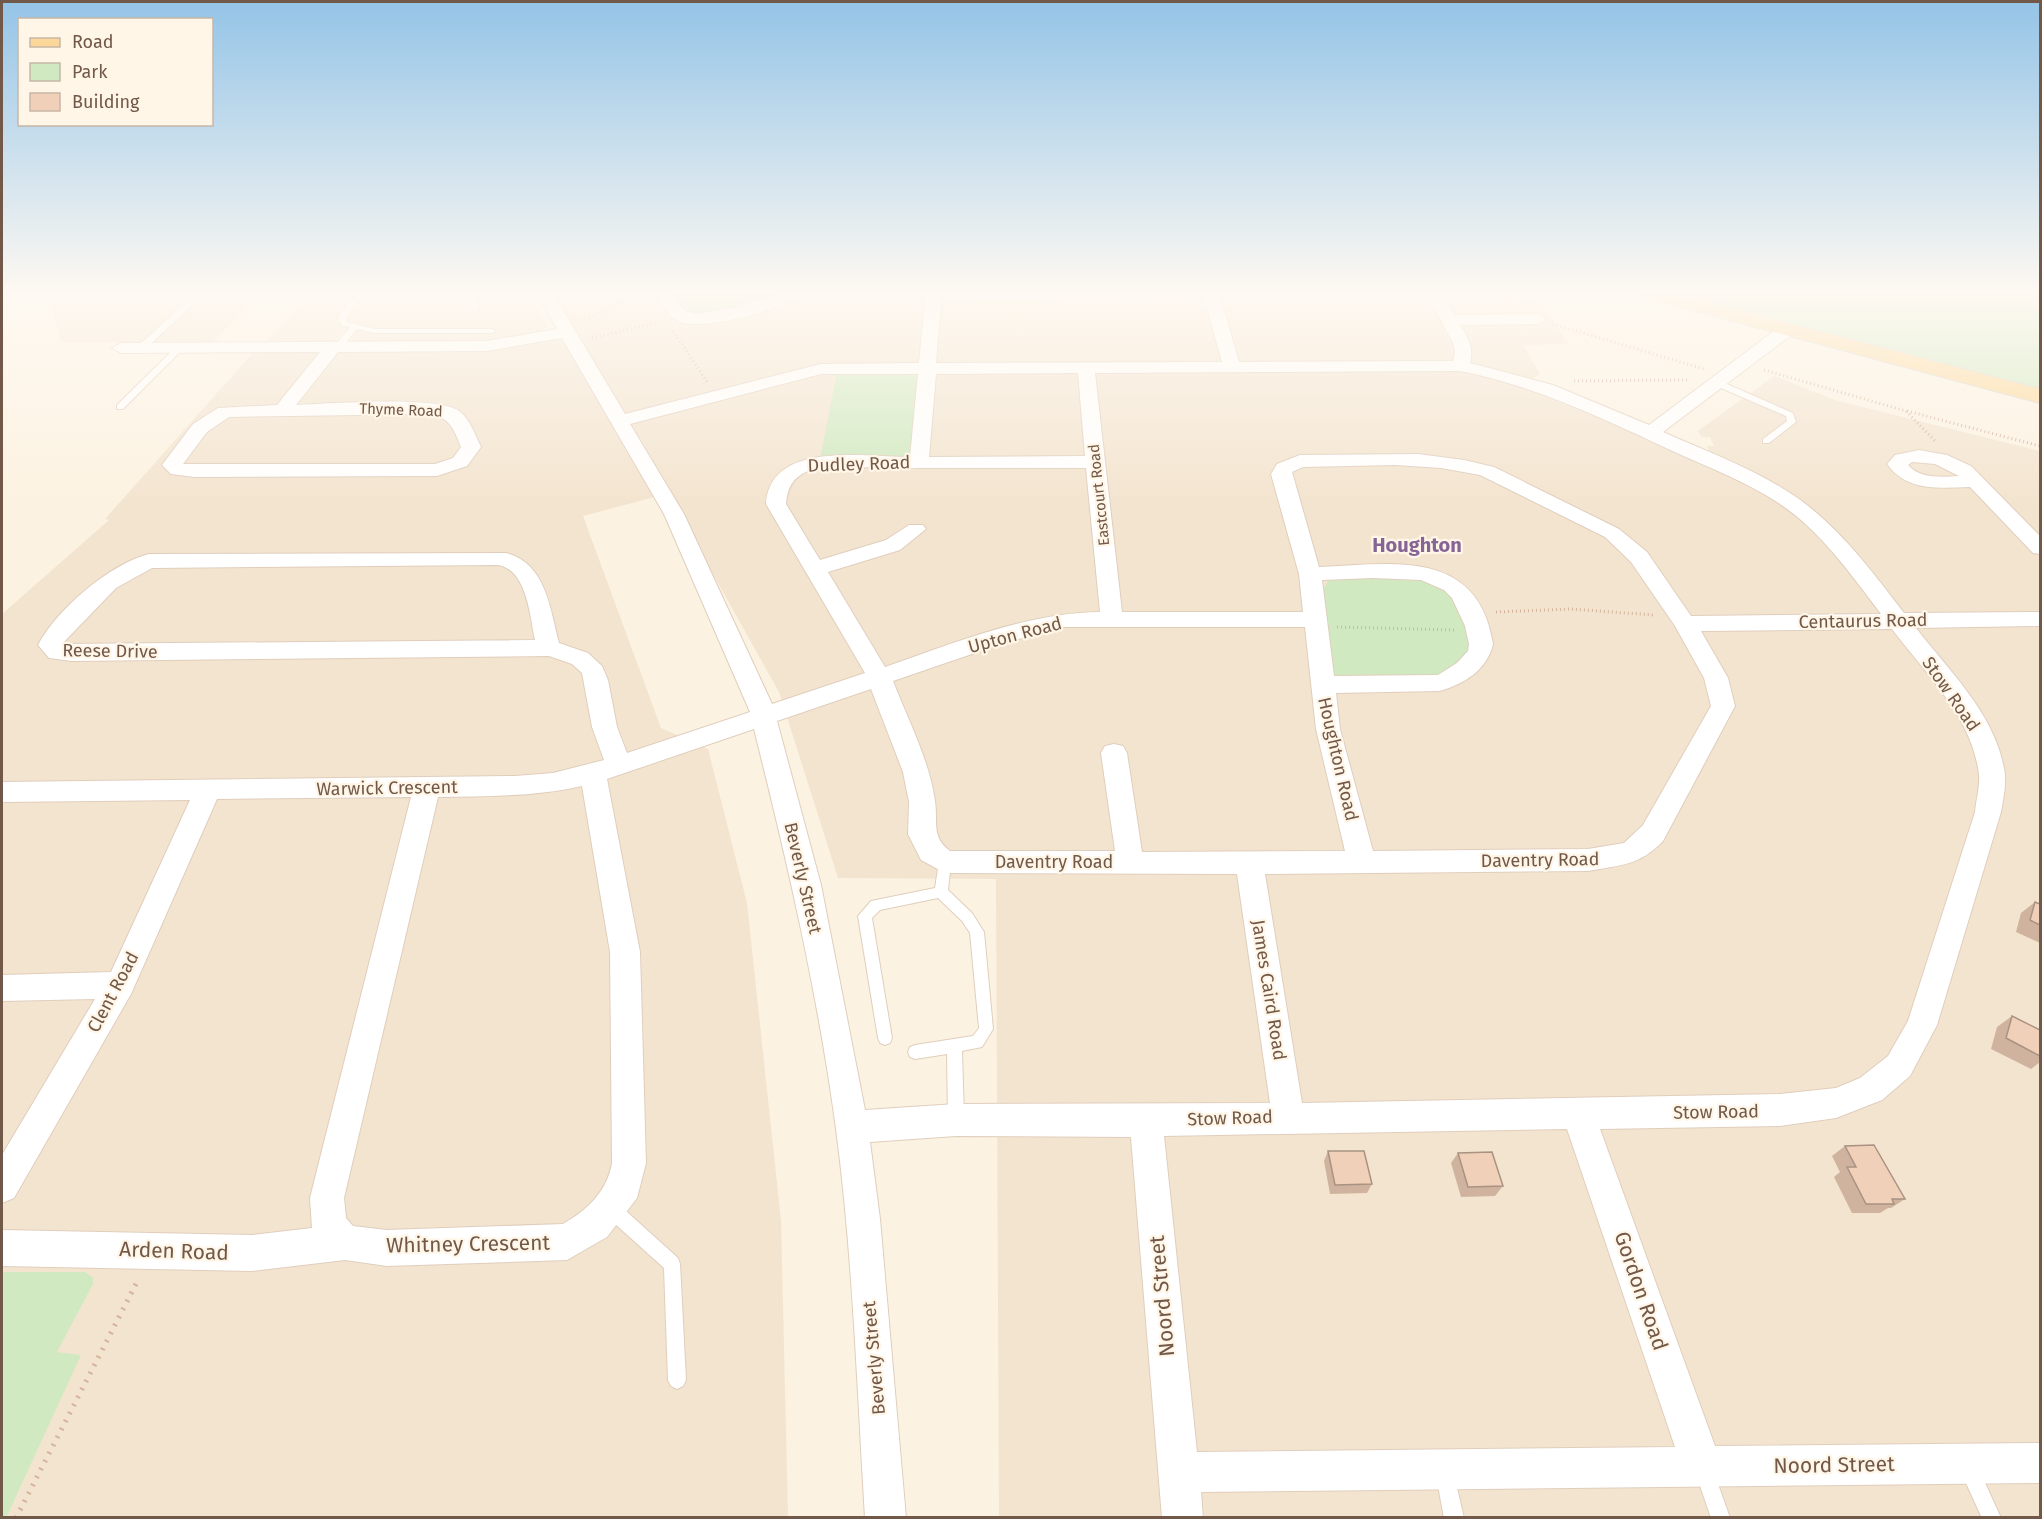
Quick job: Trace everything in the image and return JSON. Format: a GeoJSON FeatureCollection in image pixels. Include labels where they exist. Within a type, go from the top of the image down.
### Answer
{"type":"FeatureCollection","features":[{"type":"Feature","properties":{"kind":"main road"},"geometry":{"type":"LineString","coordinates":[[1915,363],[2040,396]]}},
{"type":"Feature","properties":{"kind":"street"},"geometry":{"type":"LineString","coordinates":[[283,410],[323,363]]}},
{"type":"Feature","properties":{"kind":"street","name":"Beverly Street"},"geometry":{"type":"LineString","coordinates":[[588,363],[674,514],[759,700],[807,885],[852,1126],[863,1219],[886,1518]]}},
{"type":"Feature","properties":{"kind":"street"},"geometry":{"type":"LineString","coordinates":[[919,463],[928,363]]}},
{"type":"Feature","properties":{"kind":"street"},"geometry":{"type":"LineString","coordinates":[[1231,363],[1232,367]]}},
{"type":"Feature","properties":{"kind":"street"},"geometry":{"type":"LineString","coordinates":[[1650,433],[1743,363]]}},
{"type":"Feature","properties":{"kind":"street","name":"Stow Road"},"geometry":{"type":"LineString","coordinates":[[619,421],[821,369],[1460,366],[1490,371],[1528,382],[1650,433],[1745,478],[1806,514],[1838,547],[1897,620],[1972,720],[1986,750],[1992,777],[1988,813],[1922,1025],[1899,1066],[1871,1089],[1836,1103],[1780,1110],[1579,1115],[956,1120],[852,1126]]}},
{"type":"Feature","properties":{"kind":"street","name":"Eastcourt Road"},"geometry":{"type":"LineString","coordinates":[[1086,369],[1112,620]]}},
{"type":"Feature","properties":{"kind":"street","name":"Thyme Road"},"geometry":{"type":"LineString","coordinates":[[441,409],[458,417],[471,447],[460,462],[436,470],[194,471],[173,467],[172,462],[200,428],[219,414],[232,411],[283,410],[441,409]]}},
{"type":"Feature","properties":{"kind":"street","name":"Daventry Road"},"geometry":{"type":"LineString","coordinates":[[945,862],[1362,863],[1603,860],[1639,848],[1653,833],[1723,706],[1723,698],[1716,678],[1685,624],[1639,557],[1612,533],[1487,471],[1442,459],[1300,461],[1284,468],[1281,474],[1322,623]]}},
{"type":"Feature","properties":{"kind":"street","name":"Dudley Road"},"geometry":{"type":"LineString","coordinates":[[879,677],[776,504],[778,488],[789,473],[800,466],[813,463],[1095,462]]}},
{"type":"Feature","properties":{"kind":"street"},"geometry":{"type":"LineString","coordinates":[[1975,481],[2031,530],[2040,548]]}},
{"type":"Feature","properties":{"kind":"street"},"geometry":{"type":"LineString","coordinates":[[815,569],[893,545],[915,529]]}},
{"type":"Feature","properties":{"kind":"street","name":"Reese Drive"},"geometry":{"type":"LineString","coordinates":[[549,648],[532,587],[521,567],[507,560],[478,558],[149,561],[124,571],[111,580],[53,639],[50,645],[57,652],[72,653],[549,648],[569,653],[592,667],[596,674],[603,722],[606,769]]}},
{"type":"Feature","properties":{"kind":"street"},"geometry":{"type":"LineString","coordinates":[[1310,574],[1414,572],[1432,575],[1449,583],[1461,593],[1470,625],[1480,647],[1466,668],[1451,680],[1427,685],[1322,685]]}},
{"type":"Feature","properties":{"kind":"street","name":"Centaurus Road"},"geometry":{"type":"LineString","coordinates":[[1685,624],[2040,619]]}},
{"type":"Feature","properties":{"kind":"street","name":"Upton Road"},"geometry":{"type":"LineString","coordinates":[[762,716],[1040,625],[1064,620],[1322,623]]}},
{"type":"Feature","properties":{"kind":"street","name":"Houghton Road"},"geometry":{"type":"LineString","coordinates":[[1322,623],[1322,685],[1328,729],[1362,863]]}},
{"type":"Feature","properties":{"kind":"street"},"geometry":{"type":"LineString","coordinates":[[879,677],[916,772],[922,802],[922,834],[931,852],[945,862]]}},
{"type":"Feature","properties":{"kind":"street","name":"Warwick Crescent"},"geometry":{"type":"LineString","coordinates":[[2,792],[544,784],[606,769],[762,716]]}},
{"type":"Feature","properties":{"kind":"street"},"geometry":{"type":"LineString","coordinates":[[1114,753],[1131,862]]}},
{"type":"Feature","properties":{"kind":"street","name":"Whitney Crescent"},"geometry":{"type":"LineString","coordinates":[[345,1242],[387,1248],[567,1242],[595,1225],[625,1186],[629,1163],[625,952],[606,769]]}},
{"type":"Feature","properties":{"kind":"street"},"geometry":{"type":"LineString","coordinates":[[345,1242],[329,1226],[327,1198],[427,787]]}},
{"type":"Feature","properties":{"kind":"street","name":"Clent Road"},"geometry":{"type":"LineString","coordinates":[[2,1186],[120,985],[208,790]]}},
{"type":"Feature","properties":{"kind":"street","name":"James Caird Road"},"geometry":{"type":"LineString","coordinates":[[1249,863],[1288,1117]]}},
{"type":"Feature","properties":{"kind":"street"},"geometry":{"type":"LineString","coordinates":[[2,988],[120,985]]}},
{"type":"Feature","properties":{"kind":"street","name":"Gordon Road"},"geometry":{"type":"LineString","coordinates":[[1579,1115],[1702,1467]]}},
{"type":"Feature","properties":{"kind":"street","name":"Noord Street"},"geometry":{"type":"LineString","coordinates":[[1146,1120],[1183,1518]]}},
{"type":"Feature","properties":{"kind":"street","name":"Arden Road"},"geometry":{"type":"LineString","coordinates":[[2,1248],[252,1253],[345,1242]]}},
{"type":"Feature","properties":{"kind":"street","name":"Noord Street"},"geometry":{"type":"LineString","coordinates":[[1179,1472],[2040,1463]]}},
{"type":"Feature","properties":{"kind":"lane"},"geometry":{"type":"LineString","coordinates":[[120,407],[165,363]]}},
{"type":"Feature","properties":{"kind":"lane"},"geometry":{"type":"LineString","coordinates":[[1717,383],[1790,415],[1792,422],[1766,441]]}},
{"type":"Feature","properties":{"kind":"lane"},"geometry":{"type":"LineString","coordinates":[[941,892],[945,862]]}},
{"type":"Feature","properties":{"kind":"lane"},"geometry":{"type":"LineString","coordinates":[[885,1038],[865,916],[876,905],[941,892]]}},
{"type":"Feature","properties":{"kind":"lane"},"geometry":{"type":"LineString","coordinates":[[915,1052],[977,1042],[986,1029],[977,932],[967,917],[941,892]]}},
{"type":"Feature","properties":{"kind":"lane"},"geometry":{"type":"LineString","coordinates":[[954,1046],[956,1120]]}},
{"type":"Feature","properties":{"kind":"lane"},"geometry":{"type":"LineString","coordinates":[[610,1208],[672,1264],[677,1380]]}},
{"type":"Feature","properties":{"kind":"lane"},"geometry":{"type":"LineString","coordinates":[[1966,1464],[1992,1518]]}},
{"type":"Feature","properties":{"kind":"lane"},"geometry":{"type":"LineString","coordinates":[[1702,1467],[1721,1518]]}},
{"type":"Feature","properties":{"kind":"lane"},"geometry":{"type":"LineString","coordinates":[[1444,1470],[1454,1518]]}},
{"type":"Feature","properties":{"kind":"path"},"geometry":{"type":"LineString","coordinates":[[695,363],[716,395]]}},
{"type":"Feature","properties":{"kind":"path"},"geometry":{"type":"LineString","coordinates":[[1528,382],[1689,380],[1717,383]]}},
{"type":"Feature","properties":{"kind":"path"},"geometry":{"type":"LineString","coordinates":[[1906,411],[2040,446]]}},
{"type":"Feature","properties":{"kind":"path"},"geometry":{"type":"LineString","coordinates":[[1322,623],[1470,625],[1496,611],[1571,609],[1647,613],[1685,624]]}},
{"type":"Feature","properties":{"kind":"path"},"geometry":{"type":"LineString","coordinates":[[16,1518],[154,1250]]}},
{"type":"Feature","properties":{"kind":"shaded area"},"geometry":{"type":"Polygon","coordinates":[[[244,363],[1533,363],[1540,374],[1530,381],[1787,491],[1740,464],[1710,452],[1707,446],[1714,446],[1710,437],[1702,437],[1698,431],[1774,376],[1838,401],[2040,451],[2040,1517],[999,1517],[996,879],[838,878],[779,692],[682,519],[662,495],[583,516],[661,728],[708,749],[747,903],[781,1221],[788,1517],[2,1517],[2,614],[109,520],[105,519],[244,363]]]}},
{"type":"Feature","properties":{"kind":"green space"},"geometry":{"type":"Polygon","coordinates":[[[1937,363],[2040,363],[2040,390],[1937,363]]]}},
{"type":"Feature","properties":{"kind":"green space"},"geometry":{"type":"Polygon","coordinates":[[[837,372],[918,376],[911,453],[904,457],[820,459],[837,372]]]}},
{"type":"Feature","properties":{"kind":"green space"},"geometry":{"type":"Polygon","coordinates":[[[1341,577],[1424,578],[1455,596],[1472,647],[1447,675],[1341,678],[1332,672],[1323,590],[1328,581],[1341,577]]]}},
{"type":"Feature","properties":{"kind":"green space"},"geometry":{"type":"Polygon","coordinates":[[[2,1272],[85,1272],[93,1278],[93,1284],[57,1352],[81,1355],[6,1518],[2,1517],[2,1272]]]}},
{"type":"Feature","properties":{"kind":"building"},"geometry":{"type":"Polygon","coordinates":[[[2035,902],[2040,904],[2040,925],[2030,920],[2035,902]]]}},
{"type":"Feature","properties":{"kind":"building"},"geometry":{"type":"Polygon","coordinates":[[[2012,1016],[2040,1030],[2040,1056],[2006,1038],[2012,1016]]]}},
{"type":"Feature","properties":{"kind":"building"},"geometry":{"type":"Polygon","coordinates":[[[1874,1145],[1905,1199],[1892,1199],[1894,1204],[1866,1204],[1847,1167],[1856,1167],[1845,1146],[1874,1145]]]}},
{"type":"Feature","properties":{"kind":"building"},"geometry":{"type":"Polygon","coordinates":[[[1328,1151],[1364,1151],[1372,1184],[1335,1185],[1328,1151]]]}},
{"type":"Feature","properties":{"kind":"building"},"geometry":{"type":"Polygon","coordinates":[[[1492,1152],[1503,1186],[1468,1187],[1458,1153],[1492,1152]]]}},
{"type":"Feature","properties":{"kind":"district","name":"Houghton"},"geometry":{"type":"Point","coordinates":[1417,545]}}]}
